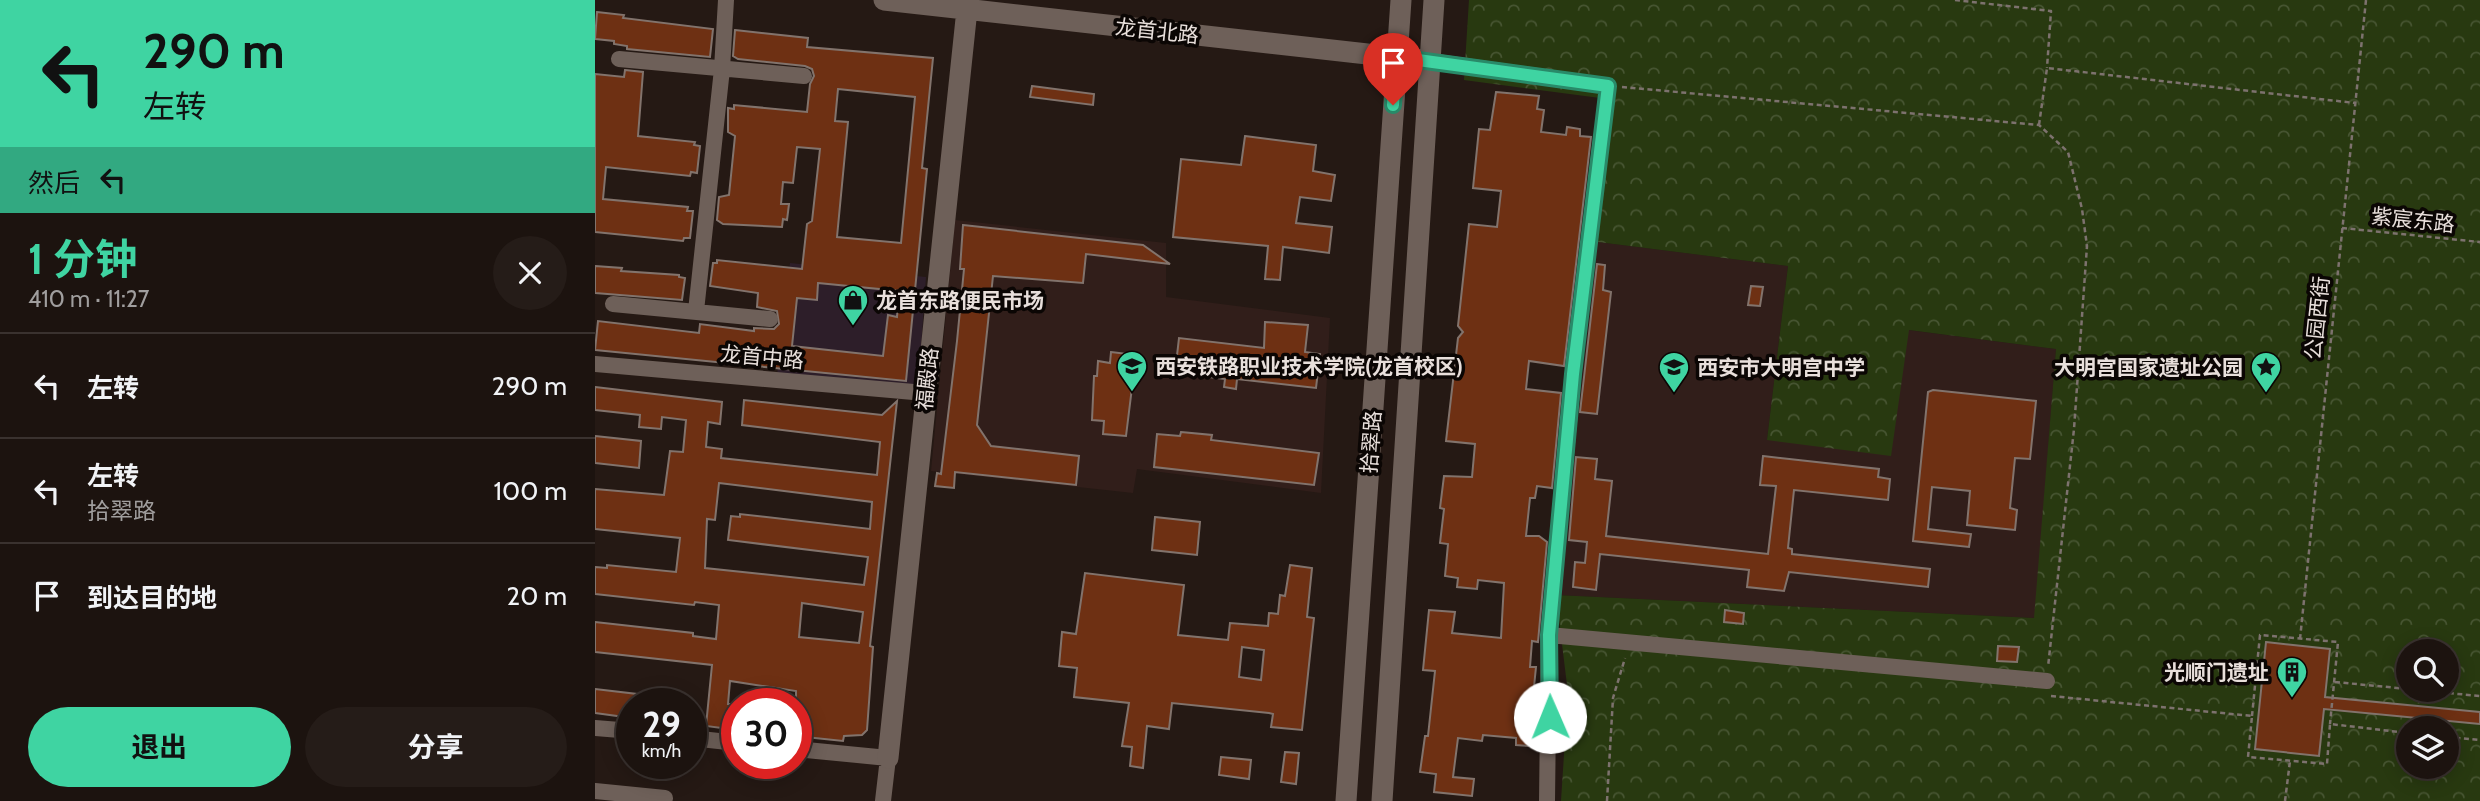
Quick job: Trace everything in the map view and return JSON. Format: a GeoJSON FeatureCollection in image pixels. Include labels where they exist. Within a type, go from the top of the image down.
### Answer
{"type":"FeatureCollection","features":[{"type":"Feature","properties":{"kind":"main road","name":"龙首北路"},"geometry":{"type":"LineString","coordinates":[[884,0],[968,5],[1430,61]]}},
{"type":"Feature","properties":{"kind":"main road","name":"拾翠路"},"geometry":{"type":"LineString","coordinates":[[1346,801],[1401,0]]}},
{"type":"Feature","properties":{"kind":"main road","name":"拾翠路"},"geometry":{"type":"LineString","coordinates":[[1382,801],[1434,0]]}},
{"type":"Feature","properties":{"kind":"main road","name":"福殿路"},"geometry":{"type":"LineString","coordinates":[[888,758],[968,5]]}},
{"type":"Feature","properties":{"kind":"street"},"geometry":{"type":"LineString","coordinates":[[696,312],[722,69],[726,0]]}},
{"type":"Feature","properties":{"kind":"street"},"geometry":{"type":"LineString","coordinates":[[619,60],[804,76]]}},
{"type":"Feature","properties":{"kind":"street"},"geometry":{"type":"LineString","coordinates":[[1430,61],[1608,86],[1576,348],[1549,635],[1547,801]]}},
{"type":"Feature","properties":{"kind":"street"},"geometry":{"type":"LineString","coordinates":[[613,304],[769,319]]}},
{"type":"Feature","properties":{"kind":"street","name":"龙首中路"},"geometry":{"type":"LineString","coordinates":[[595,364],[925,393]]}},
{"type":"Feature","properties":{"kind":"street"},"geometry":{"type":"LineString","coordinates":[[1549,635],[2047,681]]}},
{"type":"Feature","properties":{"kind":"street"},"geometry":{"type":"LineString","coordinates":[[595,727],[616,730]]}},
{"type":"Feature","properties":{"kind":"street"},"geometry":{"type":"LineString","coordinates":[[812,751],[888,758],[883,801]]}},
{"type":"Feature","properties":{"kind":"street"},"geometry":{"type":"LineString","coordinates":[[595,791],[665,798]]}},
{"type":"Feature","properties":{"kind":"path"},"geometry":{"type":"LineString","coordinates":[[1955,0],[2051,11],[2039,125]]}},
{"type":"Feature","properties":{"kind":"path","name":"公园西街"},"geometry":{"type":"LineString","coordinates":[[2300,639],[2366,0]]}},
{"type":"Feature","properties":{"kind":"path"},"geometry":{"type":"LineString","coordinates":[[2047,68],[2355,103]]}},
{"type":"Feature","properties":{"kind":"path"},"geometry":{"type":"LineString","coordinates":[[1608,86],[2039,125],[2068,152],[2082,209],[2087,246],[2074,429],[2044,695],[2252,716]]}},
{"type":"Feature","properties":{"kind":"path","name":"紫宸东路"},"geometry":{"type":"LineString","coordinates":[[2342,228],[2480,242]]}},
{"type":"Feature","properties":{"kind":"path"},"geometry":{"type":"LineString","coordinates":[[2260,635],[2300,639],[2338,642],[2327,764],[2248,757],[2260,635]]}},
{"type":"Feature","properties":{"kind":"path"},"geometry":{"type":"LineString","coordinates":[[1607,801],[1613,698],[1627,654]]}},
{"type":"Feature","properties":{"kind":"path"},"geometry":{"type":"LineString","coordinates":[[2334,682],[2396,688]]}},
{"type":"Feature","properties":{"kind":"path"},"geometry":{"type":"LineString","coordinates":[[2459,694],[2480,696]]}},
{"type":"Feature","properties":{"kind":"path"},"geometry":{"type":"LineString","coordinates":[[2330,724],[2396,732]]}},
{"type":"Feature","properties":{"kind":"path"},"geometry":{"type":"LineString","coordinates":[[2459,738],[2480,740]]}},
{"type":"Feature","properties":{"kind":"path"},"geometry":{"type":"LineString","coordinates":[[2285,801],[2290,761]]}},
{"type":"Feature","properties":{"kind":"shaded area","name":"西安铁路职业技术学院(龙首校区)"},"geometry":{"type":"Polygon","coordinates":[[[955,220],[1166,243],[1166,297],[1330,318],[1321,493],[1137,469],[1133,493],[931,471],[955,220]]]}},
{"type":"Feature","properties":{"kind":"shaded area","name":"西安市大明宫中学"},"geometry":{"type":"Polygon","coordinates":[[[1590,241],[1788,266],[1767,440],[1908,330],[2056,349],[2035,618],[1556,595],[1590,241]]]}},
{"type":"Feature","properties":{"kind":"shaded area","name":"龙首东路便民市场"},"geometry":{"type":"Polygon","coordinates":[[[790,263],[926,277],[918,390],[777,376],[790,263]]]}},
{"type":"Feature","properties":{"kind":"green space","name":"大明宫国家遗址公园"},"geometry":{"type":"Polygon","coordinates":[[[1469,0],[2480,0],[2480,801],[1561,801],[1568,693],[1556,595],[2034,618],[2056,349],[1909,330],[1891,456],[1767,440],[1788,266],[1590,241],[1608,99],[1464,80],[1469,0]]]}},
{"type":"Feature","properties":{"kind":"building"},"geometry":{"type":"Polygon","coordinates":[[[597,12],[624,15],[623,18],[713,29],[710,57],[627,49],[627,46],[614,44],[614,41],[595,39],[597,12]]]}},
{"type":"Feature","properties":{"kind":"building"},"geometry":{"type":"Polygon","coordinates":[[[735,30],[808,38],[807,47],[933,58],[922,168],[927,169],[906,381],[595,350],[598,321],[699,333],[700,324],[754,331],[754,328],[774,329],[779,324],[777,311],[757,307],[758,293],[710,286],[713,263],[717,263],[717,260],[802,269],[807,224],[812,221],[820,149],[797,147],[793,183],[783,182],[781,204],[789,204],[787,220],[783,219],[782,227],[723,224],[717,220],[719,197],[729,195],[735,136],[728,132],[728,108],[734,109],[734,105],[807,112],[810,84],[814,76],[812,69],[805,66],[738,59],[733,56],[735,30]],[[838,89],[835,121],[848,122],[837,237],[901,243],[915,97],[838,89]],[[818,283],[817,300],[797,298],[792,346],[883,356],[888,315],[897,317],[899,291],[818,283]]]}},
{"type":"Feature","properties":{"kind":"building"},"geometry":{"type":"Polygon","coordinates":[[[625,70],[643,72],[638,136],[695,142],[694,145],[700,146],[697,173],[691,172],[690,176],[606,167],[603,199],[688,207],[687,211],[693,211],[690,238],[684,238],[683,241],[595,232],[595,74],[624,77],[625,70]]]}},
{"type":"Feature","properties":{"kind":"building"},"geometry":{"type":"Polygon","coordinates":[[[1032,86],[1094,94],[1093,105],[1030,97],[1032,86]]]}},
{"type":"Feature","properties":{"kind":"building"},"geometry":{"type":"Polygon","coordinates":[[[1496,92],[1539,96],[1537,109],[1544,110],[1541,132],[1566,135],[1567,127],[1580,129],[1580,136],[1591,137],[1564,366],[1529,361],[1526,389],[1561,393],[1552,488],[1537,486],[1535,498],[1530,498],[1526,536],[1539,536],[1547,542],[1538,642],[1532,641],[1530,667],[1536,667],[1528,746],[1516,745],[1516,738],[1483,735],[1482,741],[1458,738],[1453,777],[1474,779],[1472,796],[1434,792],[1436,774],[1420,772],[1425,736],[1428,736],[1435,671],[1423,670],[1429,610],[1455,612],[1452,633],[1501,638],[1504,583],[1478,580],[1477,589],[1457,587],[1458,578],[1445,576],[1448,544],[1440,543],[1444,476],[1472,477],[1475,444],[1446,441],[1458,338],[1463,332],[1458,326],[1469,224],[1497,227],[1501,191],[1473,188],[1479,129],[1490,130],[1496,92]]]}},
{"type":"Feature","properties":{"kind":"building"},"geometry":{"type":"Polygon","coordinates":[[[1245,136],[1316,145],[1313,171],[1335,175],[1331,201],[1300,197],[1296,223],[1332,227],[1329,253],[1283,247],[1280,280],[1265,279],[1268,246],[1173,237],[1181,159],[1241,165],[1245,136]]]}},
{"type":"Feature","properties":{"kind":"building"},"geometry":{"type":"Polygon","coordinates":[[[963,225],[1143,245],[1170,264],[1086,254],[1083,283],[993,276],[977,425],[991,446],[1079,456],[1076,485],[955,472],[954,488],[935,486],[937,473],[941,474],[957,341],[964,269],[960,269],[963,225]]]}},
{"type":"Feature","properties":{"kind":"building"},"geometry":{"type":"Polygon","coordinates":[[[1597,264],[1605,265],[1603,290],[1611,292],[1597,414],[1580,412],[1597,264]]]}},
{"type":"Feature","properties":{"kind":"building"},"geometry":{"type":"Polygon","coordinates":[[[595,266],[622,268],[621,271],[679,275],[685,278],[682,300],[595,293],[595,266]]]}},
{"type":"Feature","properties":{"kind":"building"},"geometry":{"type":"Polygon","coordinates":[[[1751,286],[1763,287],[1760,306],[1748,305],[1751,286]]]}},
{"type":"Feature","properties":{"kind":"building"},"geometry":{"type":"Polygon","coordinates":[[[1265,322],[1308,325],[1305,352],[1320,354],[1316,388],[1237,379],[1236,389],[1224,387],[1225,379],[1175,373],[1179,338],[1264,348],[1265,322]]]}},
{"type":"Feature","properties":{"kind":"building"},"geometry":{"type":"Polygon","coordinates":[[[1111,352],[1136,355],[1126,436],[1103,434],[1104,421],[1092,420],[1094,376],[1097,376],[1098,361],[1110,363],[1111,352]]]}},
{"type":"Feature","properties":{"kind":"building"},"geometry":{"type":"Polygon","coordinates":[[[595,387],[722,402],[720,424],[708,422],[706,447],[722,449],[721,458],[877,475],[880,442],[742,425],[744,400],[882,415],[897,401],[870,646],[873,647],[867,730],[862,735],[844,736],[843,741],[812,738],[812,688],[776,688],[730,681],[729,688],[721,688],[721,728],[707,726],[712,665],[595,652],[595,622],[693,633],[693,636],[716,639],[719,605],[695,602],[694,605],[595,594],[595,567],[607,568],[607,565],[676,572],[680,538],[595,529],[595,489],[664,495],[670,451],[683,452],[686,420],[662,417],[661,429],[639,427],[640,415],[595,410],[595,387]],[[719,483],[715,520],[707,519],[705,568],[864,585],[868,557],[728,540],[731,516],[740,517],[740,514],[870,529],[872,502],[719,483]],[[802,603],[799,637],[859,643],[863,612],[802,603]]]}},
{"type":"Feature","properties":{"kind":"building"},"geometry":{"type":"Polygon","coordinates":[[[1933,390],[2036,401],[2030,459],[2015,458],[2010,508],[2017,510],[2015,530],[1967,525],[1970,491],[1932,487],[1928,529],[1971,534],[1969,547],[1913,541],[1928,392],[1933,390]]]}},
{"type":"Feature","properties":{"kind":"building"},"geometry":{"type":"Polygon","coordinates":[[[1181,432],[1212,435],[1211,440],[1319,453],[1314,485],[1154,467],[1157,434],[1180,436],[1181,432]]]}},
{"type":"Feature","properties":{"kind":"building"},"geometry":{"type":"Polygon","coordinates":[[[595,436],[641,441],[639,468],[595,463],[595,436]]]}},
{"type":"Feature","properties":{"kind":"building"},"geometry":{"type":"Polygon","coordinates":[[[1763,456],[1879,469],[1878,477],[1890,479],[1888,500],[1794,490],[1788,548],[1792,549],[1792,554],[1930,569],[1928,587],[1789,572],[1784,591],[1747,587],[1749,570],[1600,554],[1596,590],[1573,587],[1575,562],[1585,563],[1587,542],[1569,540],[1576,457],[1597,459],[1595,479],[1612,481],[1606,536],[1768,554],[1776,486],[1760,485],[1763,456]]]}},
{"type":"Feature","properties":{"kind":"building"},"geometry":{"type":"Polygon","coordinates":[[[1155,517],[1200,522],[1197,555],[1152,550],[1155,517]]]}},
{"type":"Feature","properties":{"kind":"building"},"geometry":{"type":"Polygon","coordinates":[[[1290,565],[1312,568],[1307,617],[1314,618],[1302,730],[1271,727],[1273,714],[1269,713],[1172,703],[1169,729],[1147,726],[1143,768],[1130,766],[1132,747],[1122,746],[1129,703],[1074,697],[1077,668],[1059,666],[1062,632],[1076,634],[1085,573],[1184,585],[1178,635],[1228,640],[1230,623],[1268,626],[1269,613],[1278,614],[1280,595],[1285,596],[1290,565]],[[1242,647],[1239,677],[1261,680],[1264,650],[1242,647]]]}},
{"type":"Feature","properties":{"kind":"building"},"geometry":{"type":"Polygon","coordinates":[[[1725,610],[1744,613],[1743,624],[1724,622],[1725,610]]]}},
{"type":"Feature","properties":{"kind":"building","name":"光顺门遗址"},"geometry":{"type":"Polygon","coordinates":[[[2266,642],[2330,649],[2325,697],[2480,712],[2480,724],[2459,722],[2459,716],[2397,716],[2324,709],[2319,756],[2255,749],[2266,642]]]}},
{"type":"Feature","properties":{"kind":"building"},"geometry":{"type":"Polygon","coordinates":[[[1998,646],[2019,647],[2017,662],[1997,661],[1998,646]]]}},
{"type":"Feature","properties":{"kind":"building"},"geometry":{"type":"Polygon","coordinates":[[[595,689],[616,691],[616,716],[595,713],[595,689]]]}},
{"type":"Feature","properties":{"kind":"building"},"geometry":{"type":"Polygon","coordinates":[[[1285,752],[1299,753],[1296,784],[1281,782],[1285,752]]]}},
{"type":"Feature","properties":{"kind":"building"},"geometry":{"type":"Polygon","coordinates":[[[1221,757],[1251,760],[1249,779],[1219,775],[1221,757]]]}},
{"type":"Feature","properties":{"kind":"place","name":"龙首东路便民市场"},"geometry":{"type":"Point","coordinates":[853,327]}},
{"type":"Feature","properties":{"kind":"place","name":"西安铁路职业技术学院(龙首校区)"},"geometry":{"type":"Point","coordinates":[1132,393]}},
{"type":"Feature","properties":{"kind":"place","name":"西安市大明宫中学"},"geometry":{"type":"Point","coordinates":[1674,394]}},
{"type":"Feature","properties":{"kind":"place","name":"大明宫国家遗址公园"},"geometry":{"type":"Point","coordinates":[2266,394]}},
{"type":"Feature","properties":{"kind":"place","name":"光顺门遗址"},"geometry":{"type":"Point","coordinates":[2292,699]}},
{"type":"Feature","properties":{"kind":"route"},"geometry":{"type":"LineString","coordinates":[[1393,105],[1396,57],[1608,86],[1573,374],[1549,635],[1550,717]]}}]}
